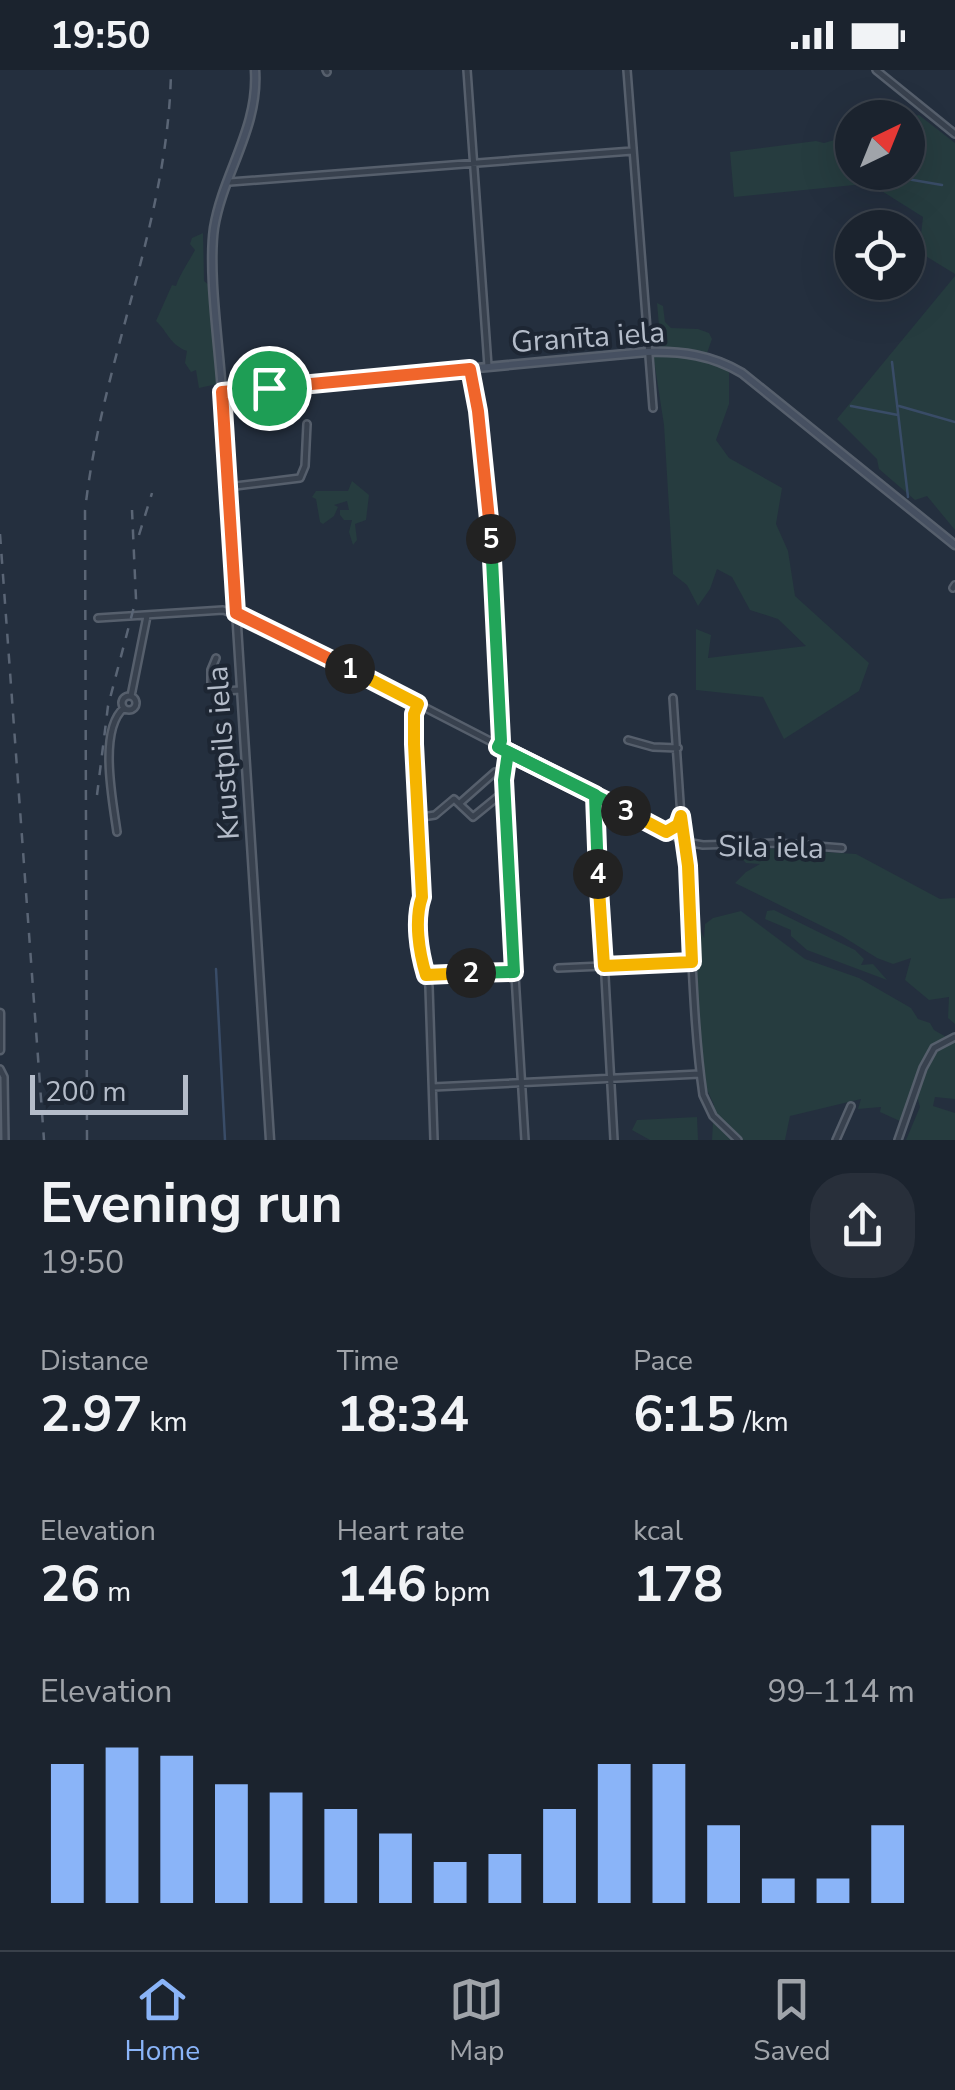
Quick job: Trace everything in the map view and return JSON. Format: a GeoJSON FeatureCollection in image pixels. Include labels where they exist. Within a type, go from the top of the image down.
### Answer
{"type":"FeatureCollection","features":[{"type":"Feature","properties":{"kind":"main road","name":"Krustpils iela"},"geometry":{"type":"LineString","coordinates":[[222,392],[212,243],[218,210],[257,95],[256,70]]}},
{"type":"Feature","properties":{"kind":"main road","name":"Granīta iela"},"geometry":{"type":"LineString","coordinates":[[222,392],[647,352],[690,353],[722,362],[742,373],[955,545]]}},
{"type":"Feature","properties":{"kind":"street"},"geometry":{"type":"LineString","coordinates":[[467,70],[488,367]]}},
{"type":"Feature","properties":{"kind":"street"},"geometry":{"type":"LineString","coordinates":[[627,70],[653,408]]}},
{"type":"Feature","properties":{"kind":"street"},"geometry":{"type":"LineString","coordinates":[[876,70],[955,134]]}},
{"type":"Feature","properties":{"kind":"street"},"geometry":{"type":"LineString","coordinates":[[230,182],[632,151]]}},
{"type":"Feature","properties":{"kind":"street"},"geometry":{"type":"LineString","coordinates":[[470,369],[489,507],[500,687],[498,747]]}},
{"type":"Feature","properties":{"kind":"street","name":"Krustpils iela"},"geometry":{"type":"LineString","coordinates":[[222,392],[270,1140]]}},
{"type":"Feature","properties":{"kind":"street"},"geometry":{"type":"LineString","coordinates":[[227,487],[300,478],[305,466],[307,424]]}},
{"type":"Feature","properties":{"kind":"street","name":"Sila iela"},"geometry":{"type":"LineString","coordinates":[[98,618],[223,610],[236,613],[686,842],[703,846],[777,842],[842,848]]}},
{"type":"Feature","properties":{"kind":"street"},"geometry":{"type":"LineString","coordinates":[[131,696],[147,616]]}},
{"type":"Feature","properties":{"kind":"street"},"geometry":{"type":"LineString","coordinates":[[216,658],[211,670],[212,688],[223,692],[241,690]]}},
{"type":"Feature","properties":{"kind":"street"},"geometry":{"type":"LineString","coordinates":[[116,832],[110,761],[112,726],[124,708],[124,698],[131,696]]}},
{"type":"Feature","properties":{"kind":"street"},"geometry":{"type":"LineString","coordinates":[[124,708],[135,708],[131,696]]}},
{"type":"Feature","properties":{"kind":"street"},"geometry":{"type":"LineString","coordinates":[[673,698],[703,1095],[713,1116],[738,1140]]}},
{"type":"Feature","properties":{"kind":"street"},"geometry":{"type":"LineString","coordinates":[[418,704],[414,729],[416,818],[422,880],[417,918],[426,975],[434,1140]]}},
{"type":"Feature","properties":{"kind":"street"},"geometry":{"type":"LineString","coordinates":[[628,740],[678,748]]}},
{"type":"Feature","properties":{"kind":"street"},"geometry":{"type":"LineString","coordinates":[[508,752],[504,762],[504,794],[525,1140]]}},
{"type":"Feature","properties":{"kind":"street"},"geometry":{"type":"LineString","coordinates":[[460,803],[495,772]]}},
{"type":"Feature","properties":{"kind":"street"},"geometry":{"type":"LineString","coordinates":[[416,818],[435,815],[454,799],[473,817],[504,794]]}},
{"type":"Feature","properties":{"kind":"street"},"geometry":{"type":"LineString","coordinates":[[595,795],[614,1140]]}},
{"type":"Feature","properties":{"kind":"street"},"geometry":{"type":"LineString","coordinates":[[666,832],[678,825],[681,816]]}},
{"type":"Feature","properties":{"kind":"street"},"geometry":{"type":"LineString","coordinates":[[558,968],[692,962]]}},
{"type":"Feature","properties":{"kind":"street"},"geometry":{"type":"LineString","coordinates":[[426,975],[514,972]]}},
{"type":"Feature","properties":{"kind":"street"},"geometry":{"type":"LineString","coordinates":[[0,1012],[0,1050]]}},
{"type":"Feature","properties":{"kind":"street"},"geometry":{"type":"LineString","coordinates":[[898,1140],[934,1048],[955,1037]]}},
{"type":"Feature","properties":{"kind":"street"},"geometry":{"type":"LineString","coordinates":[[0,1069],[4,1078],[5,1140]]}},
{"type":"Feature","properties":{"kind":"street"},"geometry":{"type":"LineString","coordinates":[[433,1087],[700,1074]]}},
{"type":"Feature","properties":{"kind":"street"},"geometry":{"type":"LineString","coordinates":[[836,1140],[850,1106]]}},
{"type":"Feature","properties":{"kind":"green space"},"geometry":{"type":"Polygon","coordinates":[[[925,120],[955,143],[955,274],[925,256],[925,210],[912,210],[880,190],[925,190],[925,120]]]}},
{"type":"Feature","properties":{"kind":"green space"},"geometry":{"type":"Polygon","coordinates":[[[835,140],[835,187],[734,197],[730,152],[835,140]]]}},
{"type":"Feature","properties":{"kind":"green space"},"geometry":{"type":"Polygon","coordinates":[[[203,233],[204,281],[210,286],[217,384],[199,388],[196,370],[191,372],[185,363],[187,351],[172,341],[156,321],[172,285],[176,286],[195,250],[190,244],[192,238],[203,233]]]}},
{"type":"Feature","properties":{"kind":"green space"},"geometry":{"type":"Polygon","coordinates":[[[955,276],[955,530],[927,496],[915,500],[879,469],[877,459],[837,419],[955,276]]]}},
{"type":"Feature","properties":{"kind":"green space"},"geometry":{"type":"Polygon","coordinates":[[[657,303],[663,306],[665,322],[671,328],[709,333],[712,339],[707,353],[661,348],[657,303]]]}},
{"type":"Feature","properties":{"kind":"green space"},"geometry":{"type":"Polygon","coordinates":[[[653,354],[688,357],[729,369],[729,404],[716,440],[729,458],[782,488],[776,524],[788,551],[795,596],[869,663],[859,691],[784,739],[763,697],[696,690],[696,629],[711,635],[708,658],[806,646],[778,619],[750,610],[732,577],[717,569],[698,606],[687,585],[673,574],[664,425],[653,354]]]}},
{"type":"Feature","properties":{"kind":"green space"},"geometry":{"type":"Polygon","coordinates":[[[352,481],[369,495],[366,520],[355,524],[357,540],[353,545],[349,532],[352,520],[344,520],[340,515],[340,510],[349,510],[347,501],[334,505],[338,507],[334,516],[323,524],[312,497],[316,491],[348,491],[352,481]]]}},
{"type":"Feature","properties":{"kind":"green space"},"geometry":{"type":"Polygon","coordinates":[[[756,848],[856,854],[940,899],[955,898],[955,1024],[948,1018],[949,997],[929,1000],[905,980],[911,958],[893,964],[877,958],[842,936],[735,883],[760,864],[746,863],[735,851],[756,848]]]}},
{"type":"Feature","properties":{"kind":"green space"},"geometry":{"type":"Polygon","coordinates":[[[774,910],[855,950],[864,959],[861,965],[873,964],[887,980],[807,950],[791,936],[791,930],[765,919],[767,911],[774,910]]]}},
{"type":"Feature","properties":{"kind":"green space"},"geometry":{"type":"Polygon","coordinates":[[[741,911],[805,959],[859,978],[911,1008],[918,1019],[955,1042],[955,1099],[935,1097],[933,1106],[955,1113],[955,1140],[906,1140],[920,1107],[917,1096],[924,1080],[915,1084],[902,1122],[880,1112],[881,1107],[858,1109],[861,1099],[790,1116],[785,1140],[712,1140],[714,1105],[700,1074],[689,922],[695,920],[704,938],[705,924],[713,918],[741,911]]]}},
{"type":"Feature","properties":{"kind":"green space"},"geometry":{"type":"Polygon","coordinates":[[[697,1117],[698,1140],[650,1140],[632,1130],[637,1120],[697,1117]]]}},
{"type":"Feature","properties":{"kind":"waterway"},"geometry":{"type":"LineString","coordinates":[[925,182],[942,185]]}},
{"type":"Feature","properties":{"kind":"waterway"},"geometry":{"type":"LineString","coordinates":[[892,362],[908,497]]}},
{"type":"Feature","properties":{"kind":"waterway"},"geometry":{"type":"LineString","coordinates":[[851,406],[898,415]]}},
{"type":"Feature","properties":{"kind":"waterway"},"geometry":{"type":"LineString","coordinates":[[899,406],[955,422]]}},
{"type":"Feature","properties":{"kind":"waterway"},"geometry":{"type":"LineString","coordinates":[[216,969],[225,1140]]}},
{"type":"Feature","properties":{"kind":"railway"},"geometry":{"type":"LineString","coordinates":[[87,1140],[85,511],[105,400],[159,182],[171,70]]}},
{"type":"Feature","properties":{"kind":"railway"},"geometry":{"type":"LineString","coordinates":[[139,535],[152,493]]}},
{"type":"Feature","properties":{"kind":"railway"},"geometry":{"type":"LineString","coordinates":[[97,795],[108,706],[136,599],[132,510]]}},
{"type":"Feature","properties":{"kind":"railway"},"geometry":{"type":"LineString","coordinates":[[0,534],[44,1140]]}},
{"type":"Feature","properties":{"kind":"route"},"geometry":{"type":"LineString","coordinates":[[269,388],[222,392],[236,613],[418,704],[414,744],[422,897],[417,918],[426,975],[514,972],[504,780],[508,752],[595,795],[666,832],[678,825],[681,816],[688,866],[692,962],[604,966],[595,795],[498,747],[500,687],[489,507],[470,369],[269,388]]}}]}
